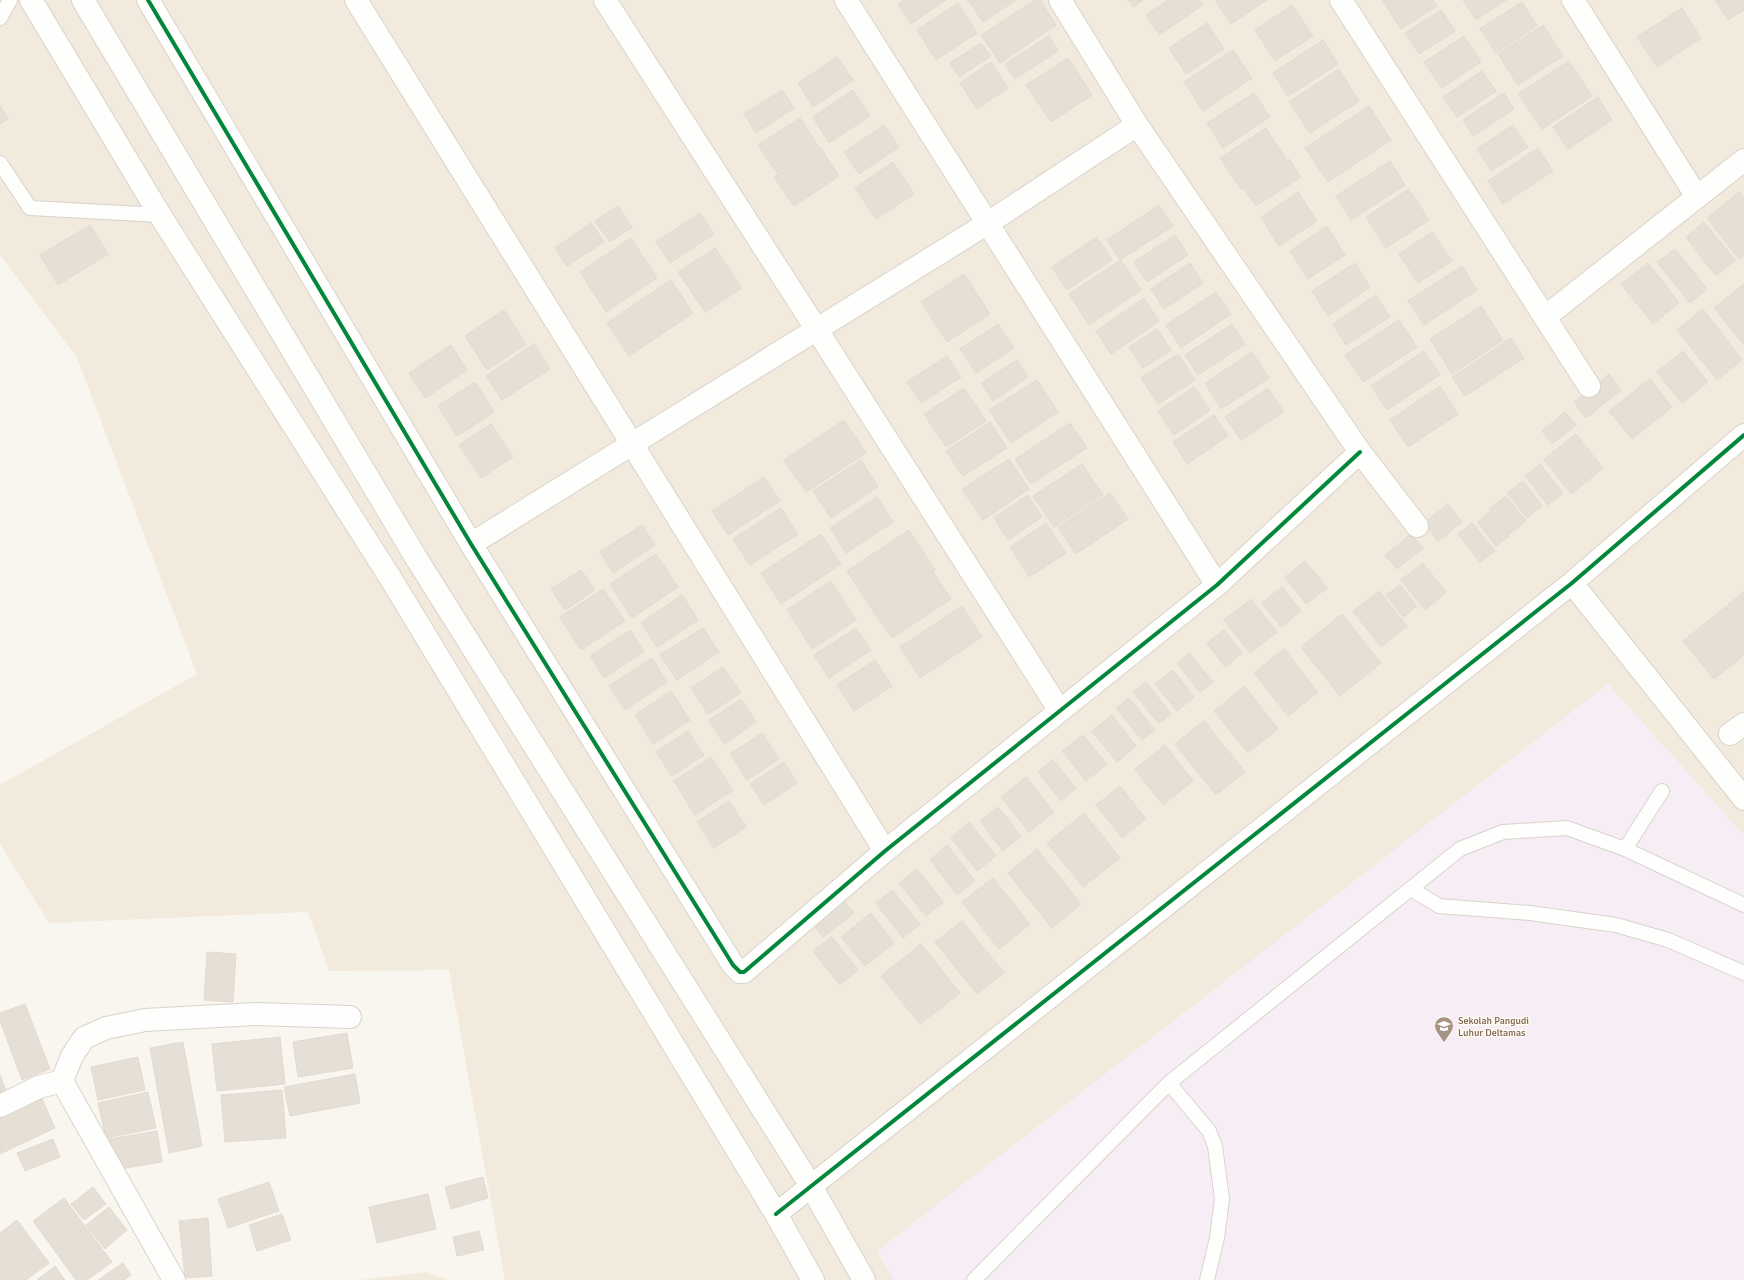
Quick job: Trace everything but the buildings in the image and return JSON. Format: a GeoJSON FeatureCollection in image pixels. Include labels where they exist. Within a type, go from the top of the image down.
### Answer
{"type":"FeatureCollection","features":[{"type":"Feature","properties":{"kind":"street"},"geometry":{"type":"LineString","coordinates":[[31,0],[160,215],[392,579],[776,1214],[813,1280]]}},
{"type":"Feature","properties":{"kind":"street"},"geometry":{"type":"LineString","coordinates":[[83,0],[418,561],[811,1186],[864,1280]]}},
{"type":"Feature","properties":{"kind":"street"},"geometry":{"type":"LineString","coordinates":[[148,0],[471,544],[734,965],[740,972],[744,972],[886,851],[1217,585],[1360,452]]}},
{"type":"Feature","properties":{"kind":"street"},"geometry":{"type":"LineString","coordinates":[[356,0],[886,851]]}},
{"type":"Feature","properties":{"kind":"street"},"geometry":{"type":"LineString","coordinates":[[605,0],[1060,711]]}},
{"type":"Feature","properties":{"kind":"street"},"geometry":{"type":"LineString","coordinates":[[846,0],[1217,585]]}},
{"type":"Feature","properties":{"kind":"street"},"geometry":{"type":"LineString","coordinates":[[1060,0],[1137,124],[1360,452],[1417,526]]}},
{"type":"Feature","properties":{"kind":"street"},"geometry":{"type":"LineString","coordinates":[[1341,0],[1589,386]]}},
{"type":"Feature","properties":{"kind":"street"},"geometry":{"type":"LineString","coordinates":[[1573,0],[1697,197]]}},
{"type":"Feature","properties":{"kind":"street"},"geometry":{"type":"LineString","coordinates":[[471,544],[988,223],[1137,124]]}},
{"type":"Feature","properties":{"kind":"street"},"geometry":{"type":"LineString","coordinates":[[1545,317],[1744,160]]}},
{"type":"Feature","properties":{"kind":"street"},"geometry":{"type":"LineString","coordinates":[[776,1214],[1572,582],[1744,435]]}},
{"type":"Feature","properties":{"kind":"street"},"geometry":{"type":"LineString","coordinates":[[392,579],[418,561]]}},
{"type":"Feature","properties":{"kind":"street"},"geometry":{"type":"LineString","coordinates":[[1572,582],[1744,799]]}},
{"type":"Feature","properties":{"kind":"street"},"geometry":{"type":"LineString","coordinates":[[62,1081],[72,1056],[84,1038],[106,1028],[145,1020],[256,1014],[350,1016]]}},
{"type":"Feature","properties":{"kind":"street"},"geometry":{"type":"LineString","coordinates":[[0,1106],[39,1087],[62,1081]]}},
{"type":"Feature","properties":{"kind":"street"},"geometry":{"type":"LineString","coordinates":[[62,1081],[174,1280]]}},
{"type":"Feature","properties":{"kind":"lane"},"geometry":{"type":"LineString","coordinates":[[0,18],[10,0]]}},
{"type":"Feature","properties":{"kind":"lane"},"geometry":{"type":"LineString","coordinates":[[0,163],[30,208],[160,215]]}},
{"type":"Feature","properties":{"kind":"lane"},"geometry":{"type":"LineString","coordinates":[[1625,849],[1662,791]]}},
{"type":"Feature","properties":{"kind":"lane"},"geometry":{"type":"LineString","coordinates":[[974,1280],[1169,1083],[1460,849],[1503,832],[1566,828],[1625,849],[1744,905]]}},
{"type":"Feature","properties":{"kind":"lane"},"geometry":{"type":"LineString","coordinates":[[1412,889],[1440,906],[1530,913],[1616,925],[1668,940],[1744,973]]}},
{"type":"Feature","properties":{"kind":"lane"},"geometry":{"type":"LineString","coordinates":[[1169,1083],[1209,1130],[1215,1146],[1222,1199],[1217,1238],[1207,1280]]}},
{"type":"Feature","properties":{"kind":"shaded area"},"geometry":{"type":"Polygon","coordinates":[[[0,0],[1744,0],[1744,1280],[505,1280],[449,970],[329,971],[308,912],[49,923],[0,844],[0,785],[197,674],[77,358],[0,255],[0,0]]]}},
{"type":"Feature","properties":{"kind":"shaded area","name":"Sekolah Pangudi Luhur Deltamas"},"geometry":{"type":"Polygon","coordinates":[[[1608,684],[1744,835],[1744,1280],[893,1280],[877,1251],[1608,684]]]}},
{"type":"Feature","properties":{"kind":"shaded area"},"geometry":{"type":"Polygon","coordinates":[[[427,1272],[448,1280],[360,1280],[427,1272]]]}},
{"type":"Feature","properties":{"kind":"cycle path"},"geometry":{"type":"LineString","coordinates":[[148,0],[471,544],[733,965],[740,972],[744,972],[885,851],[1217,585],[1360,452]]}},
{"type":"Feature","properties":{"kind":"cycle path"},"geometry":{"type":"LineString","coordinates":[[776,1214],[1572,583],[1744,435]]}},
{"type":"Feature","properties":{"kind":"place","name":"Sekolah Pangudi Luhur Deltamas"},"geometry":{"type":"Point","coordinates":[1444,1043]}}]}
